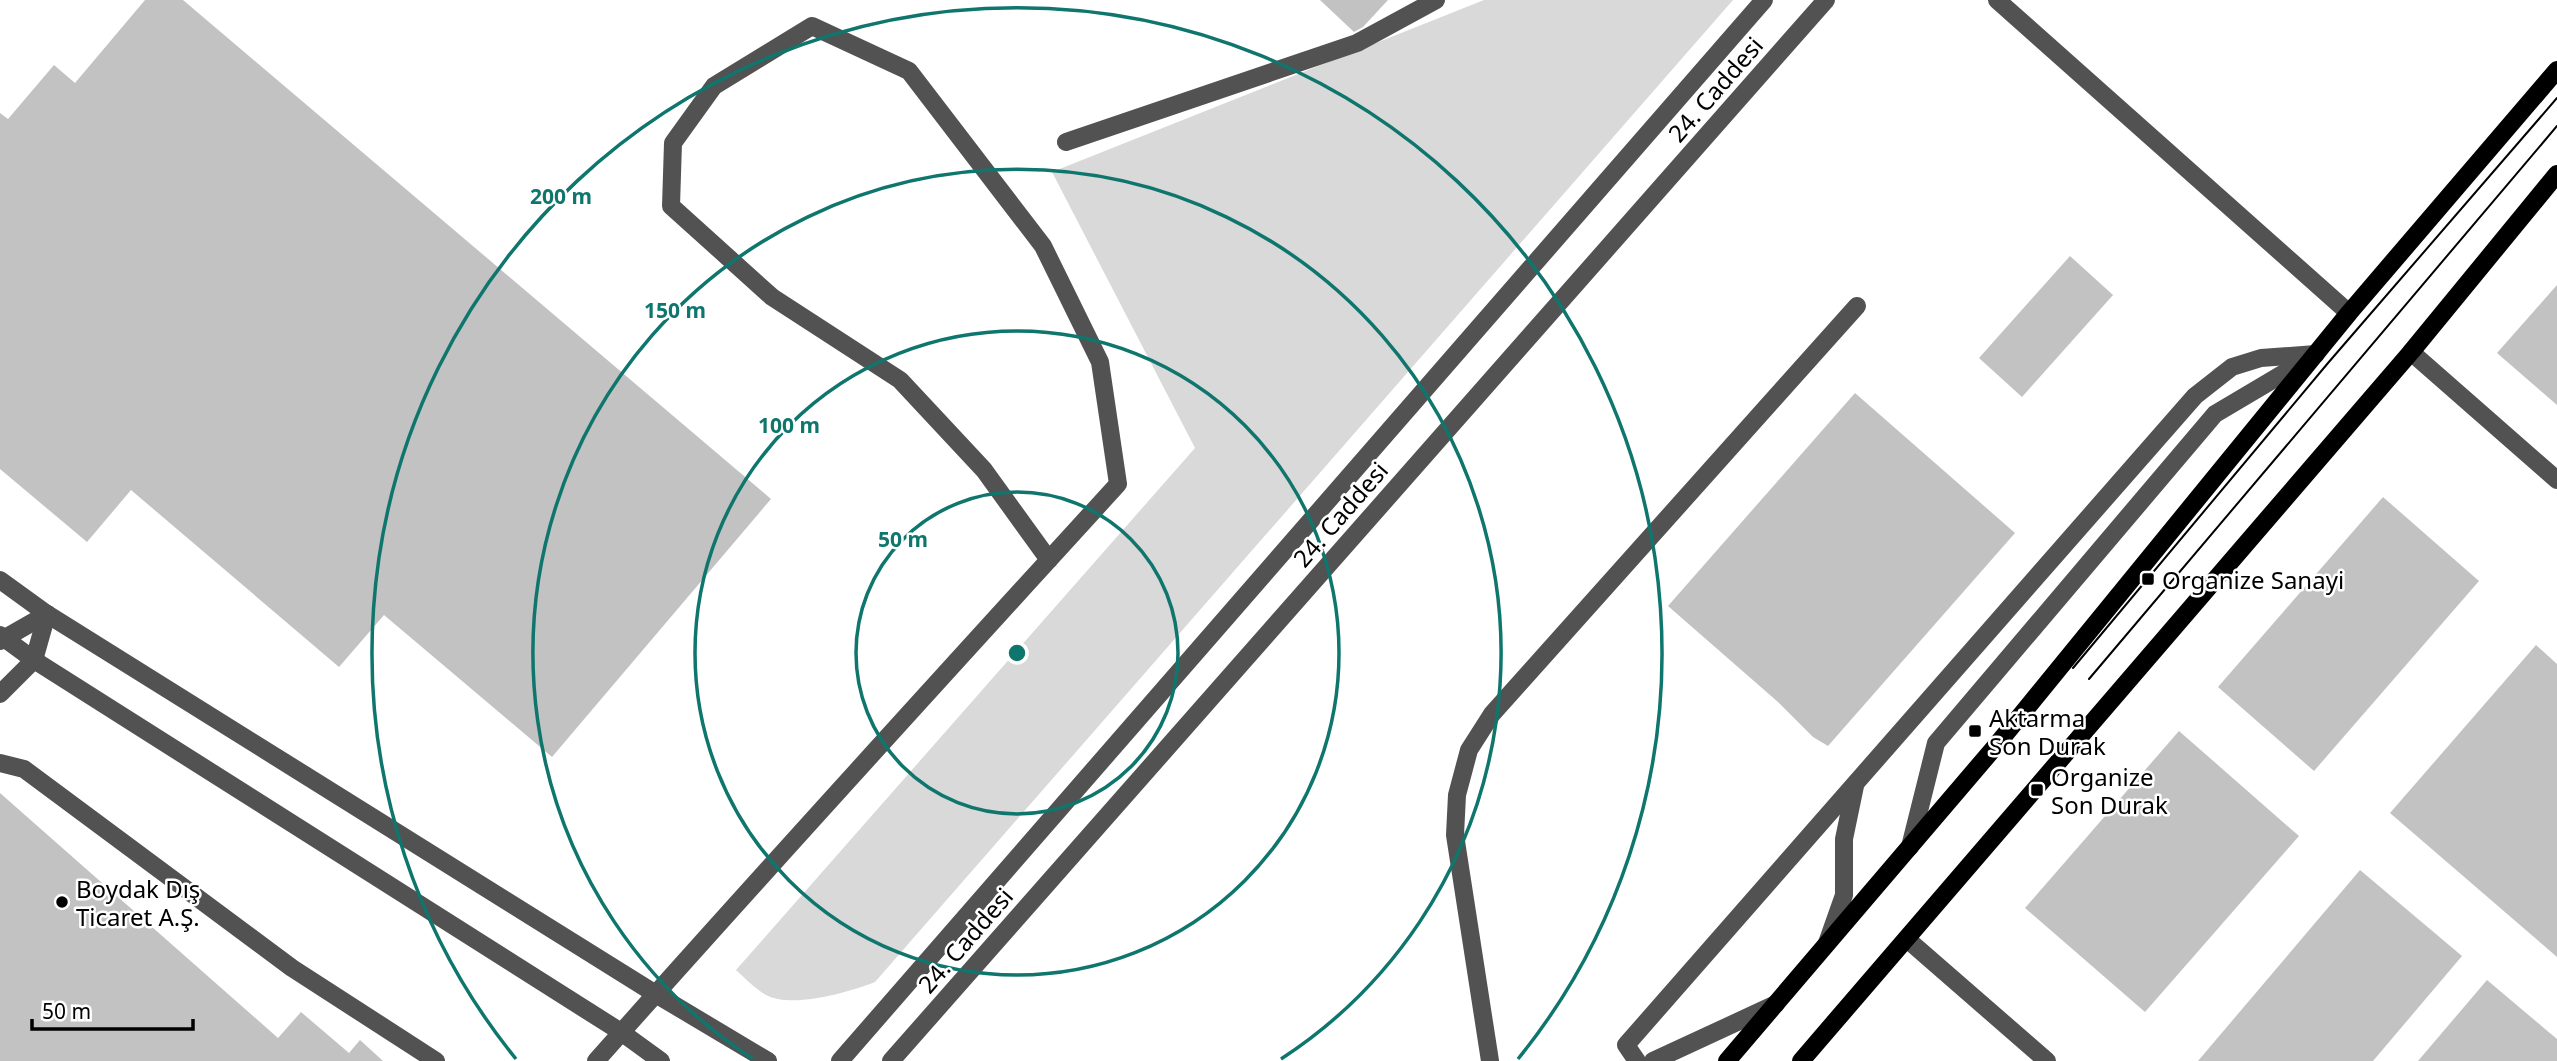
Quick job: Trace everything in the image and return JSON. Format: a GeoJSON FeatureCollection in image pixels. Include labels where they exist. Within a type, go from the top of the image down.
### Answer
{"type":"FeatureCollection","features":[{"type":"Feature","properties":{"kind":"main road"},"geometry":{"type":"LineString","coordinates":[[1727,1061],[1910,847],[2350,313],[2557,70]]}},
{"type":"Feature","properties":{"kind":"main road"},"geometry":{"type":"LineString","coordinates":[[1801,1061],[1908,940],[2411,352],[2557,174]]}},
{"type":"Feature","properties":{"kind":"street"},"geometry":{"type":"LineString","coordinates":[[1066,142],[1357,43],[1436,0]]}},
{"type":"Feature","properties":{"kind":"street","name":"24. Caddesi"},"geometry":{"type":"LineString","coordinates":[[839,1061],[1764,0]]}},
{"type":"Feature","properties":{"kind":"street","name":"24. Caddesi"},"geometry":{"type":"LineString","coordinates":[[891,1061],[1826,0]]}},
{"type":"Feature","properties":{"kind":"street"},"geometry":{"type":"LineString","coordinates":[[1997,0],[2350,313]]}},
{"type":"Feature","properties":{"kind":"street"},"geometry":{"type":"LineString","coordinates":[[596,1061],[654,993],[836,797],[1118,484],[1100,362],[1043,246],[909,71],[812,26],[714,86],[673,143],[671,206],[772,297],[900,380],[984,470],[1049,560]]}},
{"type":"Feature","properties":{"kind":"street"},"geometry":{"type":"LineString","coordinates":[[1489,1061],[1455,835],[1457,795],[1469,750],[1492,714],[1857,306]]}},
{"type":"Feature","properties":{"kind":"street"},"geometry":{"type":"LineString","coordinates":[[2411,352],[2557,480]]}},
{"type":"Feature","properties":{"kind":"street"},"geometry":{"type":"LineString","coordinates":[[1637,1061],[1626,1045],[2195,396],[2232,366],[2261,358],[2316,354]]}},
{"type":"Feature","properties":{"kind":"street"},"geometry":{"type":"LineString","coordinates":[[1910,847],[1936,743],[2215,414],[2316,354]]}},
{"type":"Feature","properties":{"kind":"street"},"geometry":{"type":"LineString","coordinates":[[0,580],[47,614],[654,993],[768,1061]]}},
{"type":"Feature","properties":{"kind":"street"},"geometry":{"type":"LineString","coordinates":[[47,614],[1,638],[621,1032],[661,1061]]}},
{"type":"Feature","properties":{"kind":"street"},"geometry":{"type":"LineString","coordinates":[[0,694],[34,660],[47,614]]}},
{"type":"Feature","properties":{"kind":"street"},"geometry":{"type":"LineString","coordinates":[[0,763],[24,769],[292,968],[436,1061]]}},
{"type":"Feature","properties":{"kind":"street"},"geometry":{"type":"LineString","coordinates":[[1827,944],[1844,895],[1844,839],[1856,782]]}},
{"type":"Feature","properties":{"kind":"street"},"geometry":{"type":"LineString","coordinates":[[1908,940],[2047,1061]]}},
{"type":"Feature","properties":{"kind":"street"},"geometry":{"type":"LineString","coordinates":[[1653,1061],[1776,1004]]}},
{"type":"Feature","properties":{"kind":"shaded area"},"geometry":{"type":"Polygon","coordinates":[[[1484,0],[1733,0],[875,982],[805,1000],[777,999],[758,990],[736,970],[1195,448],[1052,172],[1484,0]]]}},
{"type":"Feature","properties":{"kind":"building"},"geometry":{"type":"Polygon","coordinates":[[[145,0],[183,0],[771,499],[552,757],[384,615],[339,667],[131,490],[87,542],[0,469],[0,113],[8,119],[54,65],[75,83],[145,0]]]}},
{"type":"Feature","properties":{"kind":"building"},"geometry":{"type":"Polygon","coordinates":[[[1320,0],[1388,0],[1363,27],[1354,32],[1320,0]]]}},
{"type":"Feature","properties":{"kind":"building"},"geometry":{"type":"Polygon","coordinates":[[[2070,256],[2113,295],[2022,397],[1979,358],[2070,256]]]}},
{"type":"Feature","properties":{"kind":"building"},"geometry":{"type":"Polygon","coordinates":[[[2557,285],[2557,405],[2497,353],[2557,285]]]}},
{"type":"Feature","properties":{"kind":"building"},"geometry":{"type":"Polygon","coordinates":[[[1855,393],[2015,533],[1828,746],[1813,737],[1778,702],[1668,606],[1855,393]]]}},
{"type":"Feature","properties":{"kind":"building"},"geometry":{"type":"Polygon","coordinates":[[[2383,497],[2479,581],[2314,771],[2218,687],[2383,497]]]}},
{"type":"Feature","properties":{"kind":"building"},"geometry":{"type":"Polygon","coordinates":[[[2536,645],[2557,664],[2557,957],[2390,813],[2536,645]]]}},
{"type":"Feature","properties":{"kind":"building"},"geometry":{"type":"Polygon","coordinates":[[[2179,731],[2299,836],[2145,1012],[2025,908],[2179,731]]]}},
{"type":"Feature","properties":{"kind":"building","name":"Boydak Dış Ticaret A.Ş."},"geometry":{"type":"Polygon","coordinates":[[[0,793],[278,1038],[301,1012],[349,1053],[360,1040],[383,1061],[0,1061],[0,793]]]}},
{"type":"Feature","properties":{"kind":"building"},"geometry":{"type":"Polygon","coordinates":[[[2360,870],[2462,956],[2373,1061],[2198,1061],[2360,870]]]}},
{"type":"Feature","properties":{"kind":"building"},"geometry":{"type":"Polygon","coordinates":[[[2487,980],[2557,1039],[2557,1061],[2418,1061],[2487,980]]]}},
{"type":"Feature","properties":{"kind":"tram line"},"geometry":{"type":"LineString","coordinates":[[2073,668],[2328,363],[2557,98]]}},
{"type":"Feature","properties":{"kind":"tram line"},"geometry":{"type":"LineString","coordinates":[[2089,679],[2557,126]]}},
{"type":"Feature","properties":{"kind":"place","name":"Organize Sanayi"},"geometry":{"type":"Point","coordinates":[2148,579]}},
{"type":"Feature","properties":{"kind":"place","name":"Aktarma Son Durak"},"geometry":{"type":"Point","coordinates":[1975,731]}},
{"type":"Feature","properties":{"kind":"place","name":"Organize Son Durak"},"geometry":{"type":"Point","coordinates":[2037,790]}},
{"type":"Feature","properties":{"kind":"place","name":"Boydak Dış Ticaret A.Ş."},"geometry":{"type":"Point","coordinates":[62,902]}}]}
